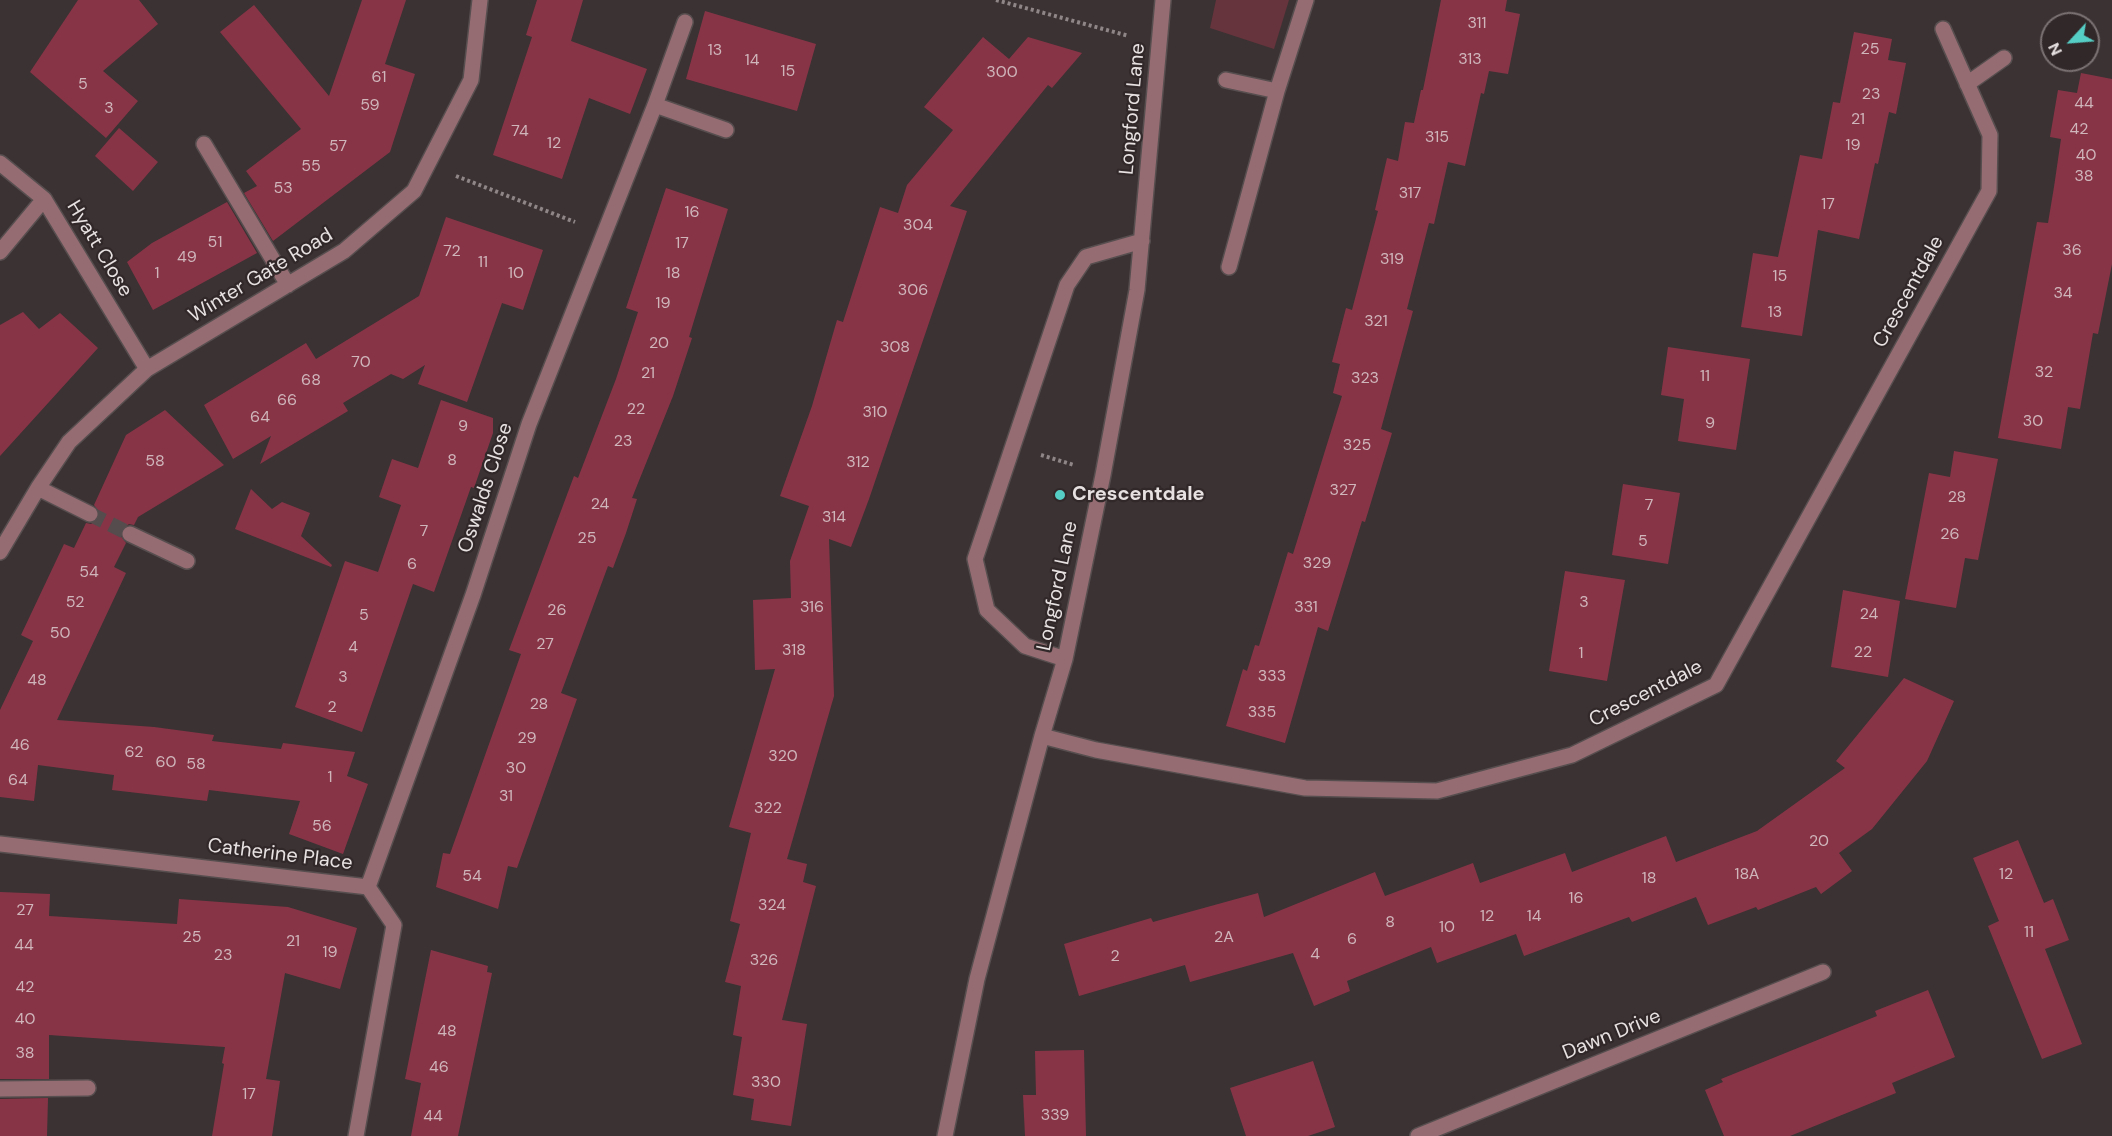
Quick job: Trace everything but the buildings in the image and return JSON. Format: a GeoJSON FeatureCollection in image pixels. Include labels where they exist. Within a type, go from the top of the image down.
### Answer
{"type":"FeatureCollection","features":[{"type":"Feature","properties":{"kind":"street","name":"Winter Gate Road"},"geometry":{"type":"LineString","coordinates":[[0,552],[38,488],[69,442],[147,369],[344,251],[414,191],[471,80],[480,0]]}},
{"type":"Feature","properties":{"kind":"street","name":"Longford Lane"},"geometry":{"type":"LineString","coordinates":[[945,1136],[977,979],[1065,659],[1104,475],[1137,290],[1164,0]]}},
{"type":"Feature","properties":{"kind":"street"},"geometry":{"type":"LineString","coordinates":[[1229,267],[1277,92],[1306,0]]}},
{"type":"Feature","properties":{"kind":"street","name":"Oswalds Close"},"geometry":{"type":"LineString","coordinates":[[368,887],[473,595],[528,424],[655,105],[684,22]]}},
{"type":"Feature","properties":{"kind":"street","name":"Crescentdale"},"geometry":{"type":"LineString","coordinates":[[1042,736],[1096,750],[1305,788],[1437,792],[1572,755],[1716,685],[1989,191],[1990,135],[1943,29]]}},
{"type":"Feature","properties":{"kind":"street"},"geometry":{"type":"LineString","coordinates":[[1967,84],[2004,58]]}},
{"type":"Feature","properties":{"kind":"street"},"geometry":{"type":"LineString","coordinates":[[1226,80],[1277,92]]}},
{"type":"Feature","properties":{"kind":"street"},"geometry":{"type":"LineString","coordinates":[[655,105],[726,130]]}},
{"type":"Feature","properties":{"kind":"street"},"geometry":{"type":"LineString","coordinates":[[204,144],[288,285]]}},
{"type":"Feature","properties":{"kind":"street","name":"Hyatt Close"},"geometry":{"type":"LineString","coordinates":[[0,163],[44,199],[147,369]]}},
{"type":"Feature","properties":{"kind":"street"},"geometry":{"type":"LineString","coordinates":[[0,252],[44,199]]}},
{"type":"Feature","properties":{"kind":"street"},"geometry":{"type":"LineString","coordinates":[[1065,659],[1025,646],[987,610],[975,559],[1067,285],[1086,257],[1142,241]]}},
{"type":"Feature","properties":{"kind":"street"},"geometry":{"type":"LineString","coordinates":[[38,488],[90,514]]}},
{"type":"Feature","properties":{"kind":"street"},"geometry":{"type":"LineString","coordinates":[[130,534],[187,561]]}},
{"type":"Feature","properties":{"kind":"street","name":"Catherine Place"},"geometry":{"type":"LineString","coordinates":[[0,844],[368,887],[394,925],[356,1136]]}},
{"type":"Feature","properties":{"kind":"street","name":"Dawn Drive"},"geometry":{"type":"LineString","coordinates":[[1418,1136],[1823,972]]}},
{"type":"Feature","properties":{"kind":"street"},"geometry":{"type":"LineString","coordinates":[[0,1089],[88,1089]]}},
{"type":"Feature","properties":{"kind":"path"},"geometry":{"type":"LineString","coordinates":[[996,0],[1159,44]]}},
{"type":"Feature","properties":{"kind":"path"},"geometry":{"type":"LineString","coordinates":[[428,165],[604,234]]}},
{"type":"Feature","properties":{"kind":"path"},"geometry":{"type":"LineString","coordinates":[[1038,454],[1077,466]]}},
{"type":"Feature","properties":{"kind":"shaded area"},"geometry":{"type":"Polygon","coordinates":[[[1216,0],[1289,0],[1274,49],[1210,28],[1216,0]]]}},
{"type":"Feature","properties":{"kind":"tunnel"},"geometry":{"type":"LineString","coordinates":[[90,514],[130,534]]}},
{"type":"Feature","properties":{"kind":"place","name":"Crescentdale"},"geometry":{"type":"Point","coordinates":[1060,495]}}]}
